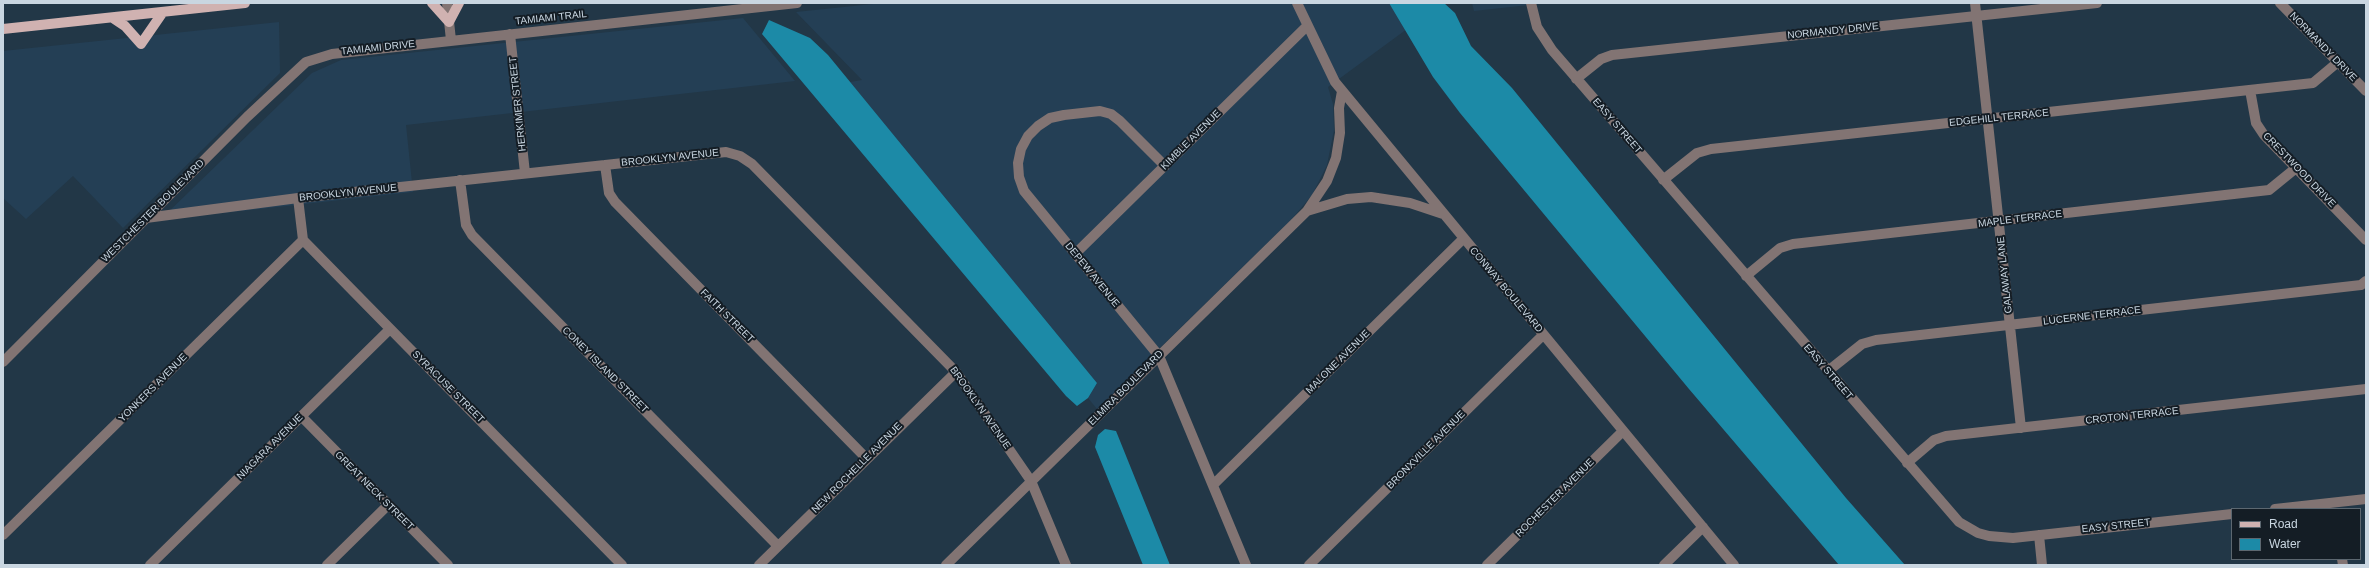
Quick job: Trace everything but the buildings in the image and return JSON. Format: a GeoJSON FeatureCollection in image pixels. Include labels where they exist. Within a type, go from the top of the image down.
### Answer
{"type":"FeatureCollection","features":[{"type":"Feature","properties":{"kind":"main road"},"geometry":{"type":"LineString","coordinates":[[3,29],[245,3]]}},
{"type":"Feature","properties":{"kind":"main road"},"geometry":{"type":"LineString","coordinates":[[432,3],[449,22],[459,3]]}},
{"type":"Feature","properties":{"kind":"main road"},"geometry":{"type":"LineString","coordinates":[[113,18],[125,26],[140,44],[163,12]]}},
{"type":"Feature","properties":{"kind":"street"},"geometry":{"type":"LineString","coordinates":[[447,3],[451,40]]}},
{"type":"Feature","properties":{"kind":"street","name":"TAMIAMI TRAIL"},"geometry":{"type":"LineString","coordinates":[[451,40],[797,3]]}},
{"type":"Feature","properties":{"kind":"street","name":"CONWAY BOULEVARD"},"geometry":{"type":"LineString","coordinates":[[1297,3],[1335,82],[1734,565]]}},
{"type":"Feature","properties":{"kind":"street","name":"EASY STREET"},"geometry":{"type":"LineString","coordinates":[[1531,3],[1537,27],[1544,40],[1576,79],[1951,514],[1968,528],[1984,535],[2001,538],[2231,514]]}},
{"type":"Feature","properties":{"kind":"street","name":"GALAWAY LANE"},"geometry":{"type":"LineString","coordinates":[[1975,3],[2021,428]]}},
{"type":"Feature","properties":{"kind":"street","name":"NORMANDY DRIVE"},"geometry":{"type":"LineString","coordinates":[[1576,79],[1601,59],[1612,55],[2097,3]]}},
{"type":"Feature","properties":{"kind":"street","name":"NORMANDY DRIVE"},"geometry":{"type":"LineString","coordinates":[[2280,3],[2366,92]]}},
{"type":"Feature","properties":{"kind":"street","name":"KIMBLE AVENUE"},"geometry":{"type":"LineString","coordinates":[[1075,254],[1307,26]]}},
{"type":"Feature","properties":{"kind":"street","name":"HERKIMER STREET"},"geometry":{"type":"LineString","coordinates":[[510,34],[525,173]]}},
{"type":"Feature","properties":{"kind":"street","name":"TAMIAMI DRIVE"},"geometry":{"type":"LineString","coordinates":[[306,62],[332,54],[451,40]]}},
{"type":"Feature","properties":{"kind":"street","name":"WESTCHESTER BOULEVARD"},"geometry":{"type":"LineString","coordinates":[[3,362],[247,117],[306,62]]}},
{"type":"Feature","properties":{"kind":"street","name":"EDGEHILL TERRACE"},"geometry":{"type":"LineString","coordinates":[[1663,180],[1697,153],[1711,149],[2313,83],[2338,62]]}},
{"type":"Feature","properties":{"kind":"street","name":"CRESTWOOD DRIVE"},"geometry":{"type":"LineString","coordinates":[[2250,90],[2256,123],[2264,135],[2366,240]]}},
{"type":"Feature","properties":{"kind":"street","name":"ELMIRA BOULEVARD"},"geometry":{"type":"LineString","coordinates":[[946,565],[1307,211],[1327,181],[1336,158],[1340,133],[1339,108],[1342,91]]}},
{"type":"Feature","properties":{"kind":"street","name":"DEPEW AVENUE"},"geometry":{"type":"LineString","coordinates":[[1165,166],[1120,121],[1111,114],[1100,112],[1064,115],[1050,118],[1038,126],[1028,136],[1021,149],[1018,163],[1019,178],[1024,191],[1159,356],[1246,565]]}},
{"type":"Feature","properties":{"kind":"street","name":"BROOKLYN AVENUE"},"geometry":{"type":"LineString","coordinates":[[146,218],[298,198],[726,152],[740,156],[752,164],[956,372],[1031,481],[1066,565]]}},
{"type":"Feature","properties":{"kind":"street","name":"FAITH STREET"},"geometry":{"type":"LineString","coordinates":[[605,165],[609,193],[615,202],[867,459]]}},
{"type":"Feature","properties":{"kind":"street","name":"MAPLE TERRACE"},"geometry":{"type":"LineString","coordinates":[[1746,276],[1780,248],[1793,244],[1999,222],[2269,190],[2296,168]]}},
{"type":"Feature","properties":{"kind":"street","name":"CONEY ISLAND STREET"},"geometry":{"type":"LineString","coordinates":[[460,180],[466,225],[472,235],[778,546]]}},
{"type":"Feature","properties":{"kind":"street","name":"ELMIRA BOULEVARD"},"geometry":{"type":"LineString","coordinates":[[1307,211],[1347,199],[1371,197],[1410,203],[1445,215]]}},
{"type":"Feature","properties":{"kind":"street"},"geometry":{"type":"LineString","coordinates":[[298,198],[303,240]]}},
{"type":"Feature","properties":{"kind":"street","name":"MALONE AVENUE"},"geometry":{"type":"LineString","coordinates":[[1213,485],[1464,238]]}},
{"type":"Feature","properties":{"kind":"street","name":"SYRACUSE STREET"},"geometry":{"type":"LineString","coordinates":[[303,240],[622,565]]}},
{"type":"Feature","properties":{"kind":"street","name":"YONKERS AVENUE"},"geometry":{"type":"LineString","coordinates":[[3,535],[303,240]]}},
{"type":"Feature","properties":{"kind":"street","name":"LUCERNE TERRACE"},"geometry":{"type":"LineString","coordinates":[[1828,371],[1862,344],[1876,340],[2361,285],[2366,281]]}},
{"type":"Feature","properties":{"kind":"street","name":"NIAGARA AVENUE"},"geometry":{"type":"LineString","coordinates":[[150,565],[390,329]]}},
{"type":"Feature","properties":{"kind":"street","name":"BRONXVILLE AVENUE"},"geometry":{"type":"LineString","coordinates":[[1309,565],[1543,335]]}},
{"type":"Feature","properties":{"kind":"street","name":"NEW ROCHELLE AVENUE"},"geometry":{"type":"LineString","coordinates":[[759,565],[956,372]]}},
{"type":"Feature","properties":{"kind":"street","name":"CROTON TERRACE"},"geometry":{"type":"LineString","coordinates":[[1907,463],[1934,440],[1946,436],[2366,389]]}},
{"type":"Feature","properties":{"kind":"street","name":"GREAT NECK STREET"},"geometry":{"type":"LineString","coordinates":[[301,416],[448,565]]}},
{"type":"Feature","properties":{"kind":"street","name":"ROCHESTER AVENUE"},"geometry":{"type":"LineString","coordinates":[[1487,565],[1623,431]]}},
{"type":"Feature","properties":{"kind":"street"},"geometry":{"type":"LineString","coordinates":[[2296,508],[2337,506],[2366,499]]}},
{"type":"Feature","properties":{"kind":"street"},"geometry":{"type":"LineString","coordinates":[[327,565],[388,505]]}},
{"type":"Feature","properties":{"kind":"street"},"geometry":{"type":"LineString","coordinates":[[1664,565],[1702,527]]}},
{"type":"Feature","properties":{"kind":"street"},"geometry":{"type":"LineString","coordinates":[[2039,535],[2042,565]]}},
{"type":"Feature","properties":{"kind":"shaded area"},"geometry":{"type":"Polygon","coordinates":[[[882,3],[1389,3],[1407,29],[1328,87],[1333,104],[1334,130],[1327,165],[1312,195],[1291,220],[1097,409],[1088,398],[1097,383],[850,82],[862,80],[796,12],[882,3]]]}},
{"type":"Feature","properties":{"kind":"shaded area"},"geometry":{"type":"Polygon","coordinates":[[[1472,3],[1547,3],[1474,11],[1472,3]]]}},
{"type":"Feature","properties":{"kind":"shaded area"},"geometry":{"type":"Polygon","coordinates":[[[743,18],[795,81],[406,125],[413,192],[160,220],[312,73],[341,60],[743,18]]]}},
{"type":"Feature","properties":{"kind":"shaded area"},"geometry":{"type":"Polygon","coordinates":[[[279,22],[280,73],[123,228],[73,176],[26,219],[3,198],[3,51],[279,22]]]}},
{"type":"Feature","properties":{"kind":"water"},"geometry":{"type":"Polygon","coordinates":[[[1389,3],[1444,3],[1455,13],[1471,46],[1512,88],[1846,498],[1905,565],[1839,565],[1689,389],[1460,113],[1433,77],[1389,3]]]}},
{"type":"Feature","properties":{"kind":"water"},"geometry":{"type":"Polygon","coordinates":[[[769,20],[810,38],[828,55],[1097,383],[1088,398],[1077,406],[1066,396],[762,34],[769,20]]]}},
{"type":"Feature","properties":{"kind":"water"},"geometry":{"type":"Polygon","coordinates":[[[1105,429],[1116,431],[1170,565],[1143,565],[1095,447],[1098,435],[1105,429]]]}}]}
